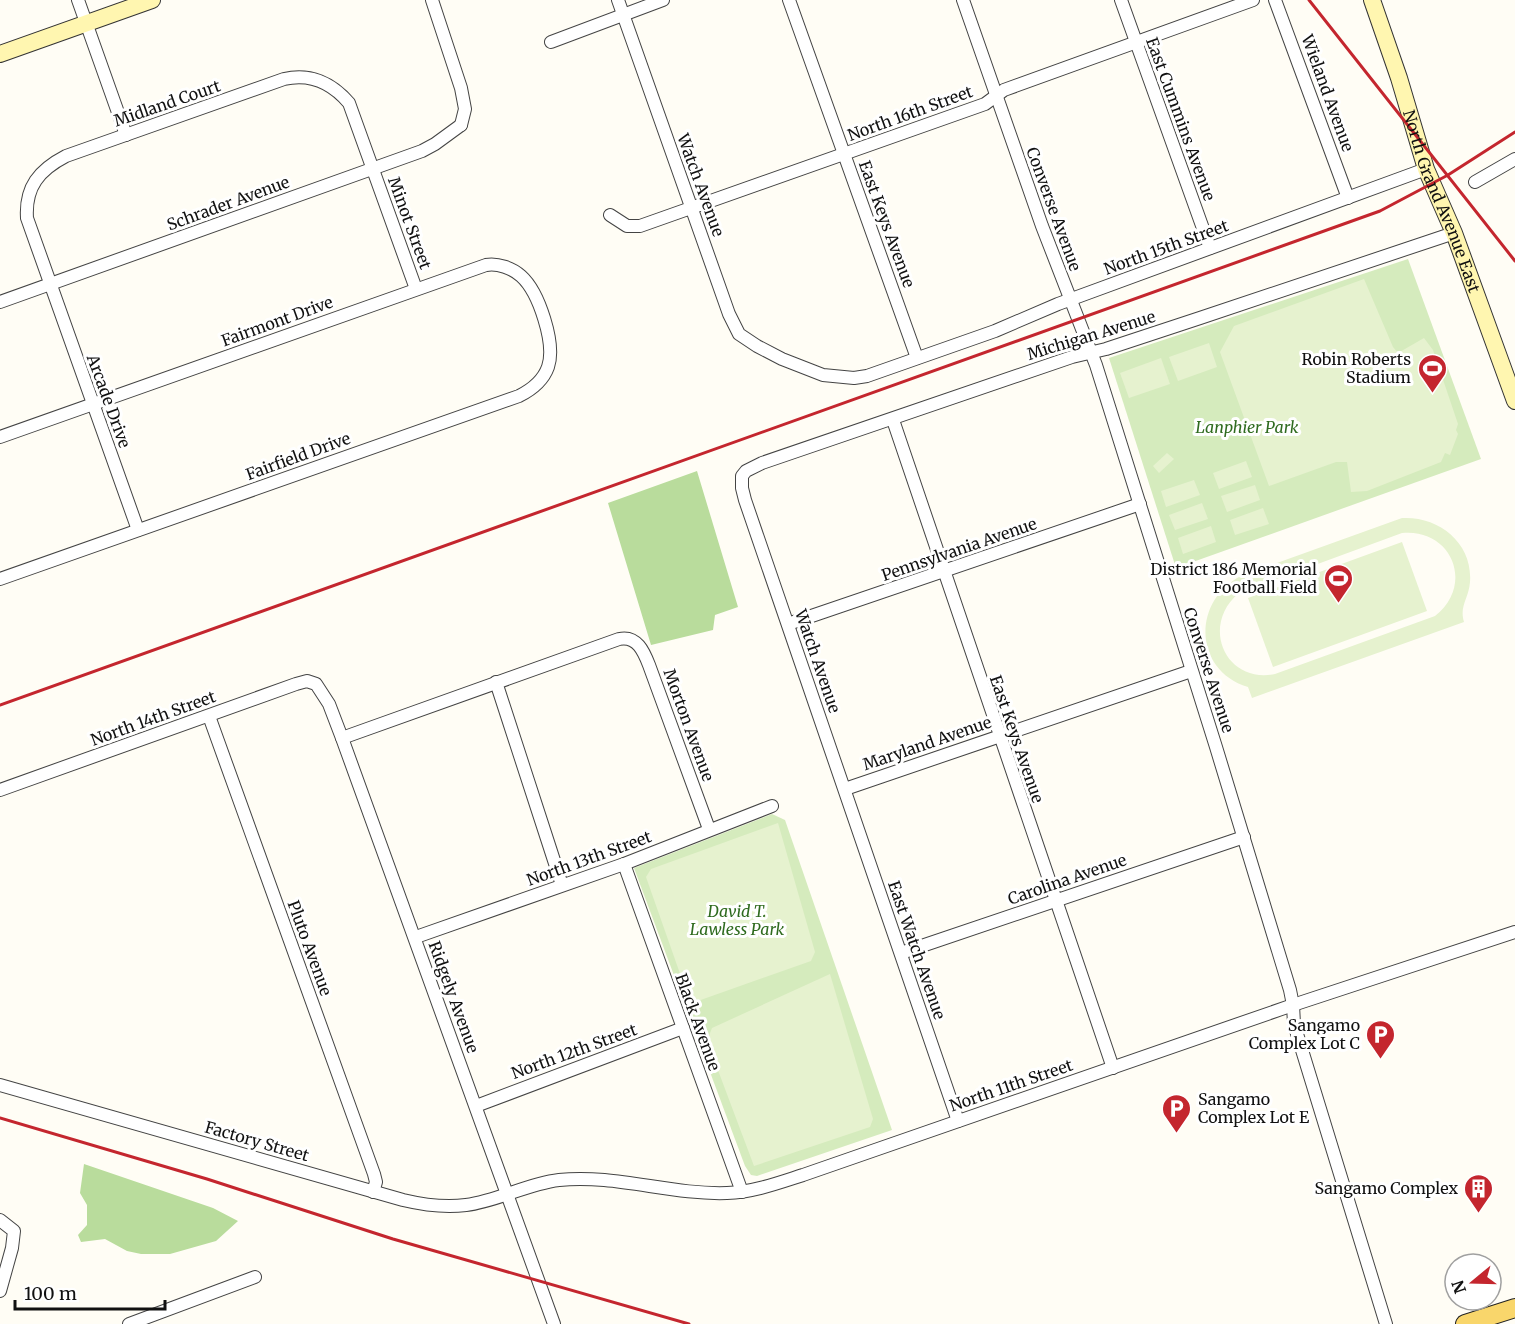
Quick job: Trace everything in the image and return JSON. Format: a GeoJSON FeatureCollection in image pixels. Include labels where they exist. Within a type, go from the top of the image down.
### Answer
{"type":"FeatureCollection","features":[{"type":"Feature","properties":{"kind":"main road"},"geometry":{"type":"LineString","coordinates":[[1465,1324],[1515,1308]]}},
{"type":"Feature","properties":{"kind":"street"},"geometry":{"type":"LineString","coordinates":[[78,0],[126,135]]}},
{"type":"Feature","properties":{"kind":"street"},"geometry":{"type":"LineString","coordinates":[[0,54],[152,0]]}},
{"type":"Feature","properties":{"kind":"street","name":"Schrader Avenue"},"geometry":{"type":"LineString","coordinates":[[0,302],[373,168],[435,144],[466,127],[461,88],[432,0]]}},
{"type":"Feature","properties":{"kind":"street","name":"Watch Avenue"},"geometry":{"type":"LineString","coordinates":[[618,0],[729,314],[737,331],[757,346],[782,358]]}},
{"type":"Feature","properties":{"kind":"street"},"geometry":{"type":"LineString","coordinates":[[551,42],[663,0]]}},
{"type":"Feature","properties":{"kind":"street","name":"East Keys Avenue"},"geometry":{"type":"LineString","coordinates":[[789,0],[917,358]]}},
{"type":"Feature","properties":{"kind":"street","name":"Converse Avenue"},"geometry":{"type":"LineString","coordinates":[[963,0],[1070,300],[1091,352],[1140,504],[1244,837],[1293,1005],[1293,1024],[1386,1324]]}},
{"type":"Feature","properties":{"kind":"street","name":"East Cummins Avenue"},"geometry":{"type":"LineString","coordinates":[[1121,0],[1210,248]]}},
{"type":"Feature","properties":{"kind":"street","name":"North 16th Street"},"geometry":{"type":"LineString","coordinates":[[610,215],[627,226],[640,226],[985,104],[1008,89],[1253,0]]}},
{"type":"Feature","properties":{"kind":"street","name":"Wieland Avenue"},"geometry":{"type":"LineString","coordinates":[[1275,0],[1348,198]]}},
{"type":"Feature","properties":{"kind":"street","name":"North Grand Avenue East"},"geometry":{"type":"LineString","coordinates":[[1372,0],[1404,94],[1426,169],[1454,233],[1515,401]]}},
{"type":"Feature","properties":{"kind":"street","name":"Midland Court"},"geometry":{"type":"LineString","coordinates":[[50,284],[27,218],[26,204],[33,186],[46,168],[58,160],[126,135],[284,79],[303,77],[316,79],[333,87],[349,103],[373,168]]}},
{"type":"Feature","properties":{"kind":"street"},"geometry":{"type":"LineString","coordinates":[[1475,182],[1515,159]]}},
{"type":"Feature","properties":{"kind":"street","name":"Minot Street"},"geometry":{"type":"LineString","coordinates":[[373,168],[416,289]]}},
{"type":"Feature","properties":{"kind":"street","name":"North 15th Street"},"geometry":{"type":"LineString","coordinates":[[782,358],[823,375],[854,378],[867,376],[995,331],[1070,300],[1426,169]]}},
{"type":"Feature","properties":{"kind":"street","name":"Michigan Avenue"},"geometry":{"type":"LineString","coordinates":[[742,476],[746,471],[762,463],[1072,357],[1212,315],[1454,233]]}},
{"type":"Feature","properties":{"kind":"street","name":"Fairmont Drive"},"geometry":{"type":"LineString","coordinates":[[0,437],[476,267],[492,264],[520,274],[527,283],[542,316]]}},
{"type":"Feature","properties":{"kind":"street","name":"Arcade Drive"},"geometry":{"type":"LineString","coordinates":[[50,284],[138,530]]}},
{"type":"Feature","properties":{"kind":"street","name":"Fairfield Drive"},"geometry":{"type":"LineString","coordinates":[[0,579],[527,392],[540,381],[548,368],[550,358],[548,334],[542,316]]}},
{"type":"Feature","properties":{"kind":"street","name":"East Keys Avenue"},"geometry":{"type":"LineString","coordinates":[[893,420],[1054,901],[1113,1068]]}},
{"type":"Feature","properties":{"kind":"street","name":"Watch Avenue"},"geometry":{"type":"LineString","coordinates":[[742,476],[744,494],[844,789]]}},
{"type":"Feature","properties":{"kind":"street","name":"Pennsylvania Avenue"},"geometry":{"type":"LineString","coordinates":[[788,624],[1140,504]]}},
{"type":"Feature","properties":{"kind":"street","name":"Morton Avenue"},"geometry":{"type":"LineString","coordinates":[[496,682],[619,639],[629,638],[635,641],[650,666],[709,829]]}},
{"type":"Feature","properties":{"kind":"street","name":"Maryland Avenue"},"geometry":{"type":"LineString","coordinates":[[844,789],[1191,671]]}},
{"type":"Feature","properties":{"kind":"street","name":"North 14th Street"},"geometry":{"type":"LineString","coordinates":[[0,790],[296,684],[307,681],[316,684]]}},
{"type":"Feature","properties":{"kind":"street"},"geometry":{"type":"LineString","coordinates":[[342,738],[496,682],[562,885]]}},
{"type":"Feature","properties":{"kind":"street","name":"Ridgely Avenue"},"geometry":{"type":"LineString","coordinates":[[316,684],[329,705],[342,738],[416,937],[554,1324]]}},
{"type":"Feature","properties":{"kind":"street","name":"Pluto Avenue"},"geometry":{"type":"LineString","coordinates":[[209,716],[374,1174],[376,1182],[373,1192]]}},
{"type":"Feature","properties":{"kind":"street","name":"East Watch Avenue"},"geometry":{"type":"LineString","coordinates":[[844,789],[958,1121]]}},
{"type":"Feature","properties":{"kind":"street","name":"North 13th Street"},"geometry":{"type":"LineString","coordinates":[[416,937],[624,864],[772,806]]}},
{"type":"Feature","properties":{"kind":"street","name":"Carolina Avenue"},"geometry":{"type":"LineString","coordinates":[[901,953],[1244,837]]}},
{"type":"Feature","properties":{"kind":"street","name":"Black Avenue"},"geometry":{"type":"LineString","coordinates":[[624,864],[742,1192]]}},
{"type":"Feature","properties":{"kind":"street","name":"North 11th Street"},"geometry":{"type":"LineString","coordinates":[[507,1193],[543,1182],[583,1179],[690,1192],[742,1192],[763,1188],[1293,1005],[1515,932]]}},
{"type":"Feature","properties":{"kind":"street","name":"North 12th Street"},"geometry":{"type":"LineString","coordinates":[[476,1106],[683,1028]]}},
{"type":"Feature","properties":{"kind":"street","name":"Factory Street"},"geometry":{"type":"LineString","coordinates":[[0,1085],[416,1203],[439,1207],[466,1205],[507,1193]]}},
{"type":"Feature","properties":{"kind":"street"},"geometry":{"type":"LineString","coordinates":[[0,1220],[14,1231],[12,1248],[0,1291]]}},
{"type":"Feature","properties":{"kind":"street"},"geometry":{"type":"LineString","coordinates":[[129,1324],[255,1277]]}},
{"type":"Feature","properties":{"kind":"green space","name":"Lanphier Park"},"geometry":{"type":"Polygon","coordinates":[[[1408,259],[1481,459],[1176,568],[1109,358],[1408,259]]]}},
{"type":"Feature","properties":{"kind":"green space"},"geometry":{"type":"Polygon","coordinates":[[[1364,279],[1393,347],[1398,353],[1424,338],[1433,350],[1458,424],[1456,430],[1458,434],[1450,455],[1445,453],[1441,462],[1367,491],[1351,492],[1347,462],[1336,462],[1269,486],[1220,352],[1234,326],[1364,279]]]}},
{"type":"Feature","properties":{"kind":"green space"},"geometry":{"type":"Polygon","coordinates":[[[1209,343],[1217,367],[1178,381],[1169,357],[1209,343]]]}},
{"type":"Feature","properties":{"kind":"green space"},"geometry":{"type":"Polygon","coordinates":[[[1161,358],[1170,384],[1129,398],[1120,373],[1161,358]]]}},
{"type":"Feature","properties":{"kind":"green space"},"geometry":{"type":"Polygon","coordinates":[[[1167,453],[1174,459],[1159,473],[1153,466],[1167,453]]]}},
{"type":"Feature","properties":{"kind":"green space"},"geometry":{"type":"Polygon","coordinates":[[[1246,461],[1252,477],[1219,489],[1213,473],[1246,461]]]}},
{"type":"Feature","properties":{"kind":"green space"},"geometry":{"type":"Polygon","coordinates":[[[697,471],[738,607],[715,615],[713,630],[651,645],[608,503],[697,471]]]}},
{"type":"Feature","properties":{"kind":"green space"},"geometry":{"type":"Polygon","coordinates":[[[1194,480],[1200,495],[1166,507],[1161,491],[1194,480]]]}},
{"type":"Feature","properties":{"kind":"green space"},"geometry":{"type":"Polygon","coordinates":[[[1255,485],[1260,500],[1227,512],[1221,496],[1255,485]]]}},
{"type":"Feature","properties":{"kind":"green space"},"geometry":{"type":"Polygon","coordinates":[[[1202,503],[1208,519],[1175,530],[1169,515],[1202,503]]]}},
{"type":"Feature","properties":{"kind":"green space"},"geometry":{"type":"Polygon","coordinates":[[[1263,508],[1269,524],[1235,535],[1230,520],[1263,508]]]}},
{"type":"Feature","properties":{"kind":"green space"},"geometry":{"type":"Polygon","coordinates":[[[1402,518],[1429,522],[1441,527],[1451,535],[1466,555],[1470,582],[1463,607],[1464,622],[1252,698],[1248,687],[1230,678],[1217,666],[1209,651],[1206,634],[1207,618],[1214,602],[1225,587],[1241,576],[1402,518]],[[1402,533],[1239,593],[1227,606],[1221,621],[1220,635],[1231,661],[1243,670],[1257,675],[1275,674],[1435,616],[1447,603],[1454,589],[1455,575],[1452,561],[1445,549],[1434,540],[1419,534],[1402,533]]]}},
{"type":"Feature","properties":{"kind":"green space"},"geometry":{"type":"Polygon","coordinates":[[[1211,526],[1216,542],[1183,554],[1178,538],[1211,526]]]}},
{"type":"Feature","properties":{"kind":"green space","name":"District 186 Memorial Football Field"},"geometry":{"type":"Polygon","coordinates":[[[1402,542],[1427,611],[1273,667],[1248,598],[1402,542]]]}},
{"type":"Feature","properties":{"kind":"green space","name":"David T. Lawless Park"},"geometry":{"type":"Polygon","coordinates":[[[772,814],[785,820],[892,1130],[757,1176],[751,1175],[745,1166],[634,868],[772,814]]]}},
{"type":"Feature","properties":{"kind":"green space"},"geometry":{"type":"Polygon","coordinates":[[[778,823],[815,952],[811,961],[690,1002],[646,877],[651,869],[778,823]]]}},
{"type":"Feature","properties":{"kind":"green space"},"geometry":{"type":"Polygon","coordinates":[[[830,974],[873,1119],[870,1127],[754,1166],[707,1041],[712,1028],[830,974]]]}},
{"type":"Feature","properties":{"kind":"green space"},"geometry":{"type":"Polygon","coordinates":[[[84,1164],[213,1208],[238,1221],[216,1241],[170,1254],[141,1254],[127,1251],[105,1239],[81,1242],[78,1235],[87,1225],[87,1205],[80,1193],[84,1164]]]}},
{"type":"Feature","properties":{"kind":"railway"},"geometry":{"type":"LineString","coordinates":[[1309,0],[1515,261]]}},
{"type":"Feature","properties":{"kind":"railway"},"geometry":{"type":"LineString","coordinates":[[0,705],[1380,211],[1448,175],[1515,132]]}},
{"type":"Feature","properties":{"kind":"railway"},"geometry":{"type":"LineString","coordinates":[[0,1118],[207,1179],[393,1239],[689,1324]]}},
{"type":"Feature","properties":{"kind":"place","name":"Robin Roberts Stadium"},"geometry":{"type":"Point","coordinates":[1432,394]}},
{"type":"Feature","properties":{"kind":"place","name":"District 186 Memorial Football Field"},"geometry":{"type":"Point","coordinates":[1338,604]}},
{"type":"Feature","properties":{"kind":"place","name":"Sangamo Complex Lot C"},"geometry":{"type":"Point","coordinates":[1381,1060]}},
{"type":"Feature","properties":{"kind":"place","name":"Sangamo Complex Lot E"},"geometry":{"type":"Point","coordinates":[1177,1134]}},
{"type":"Feature","properties":{"kind":"place","name":"Sangamo Complex"},"geometry":{"type":"Point","coordinates":[1479,1214]}}]}
